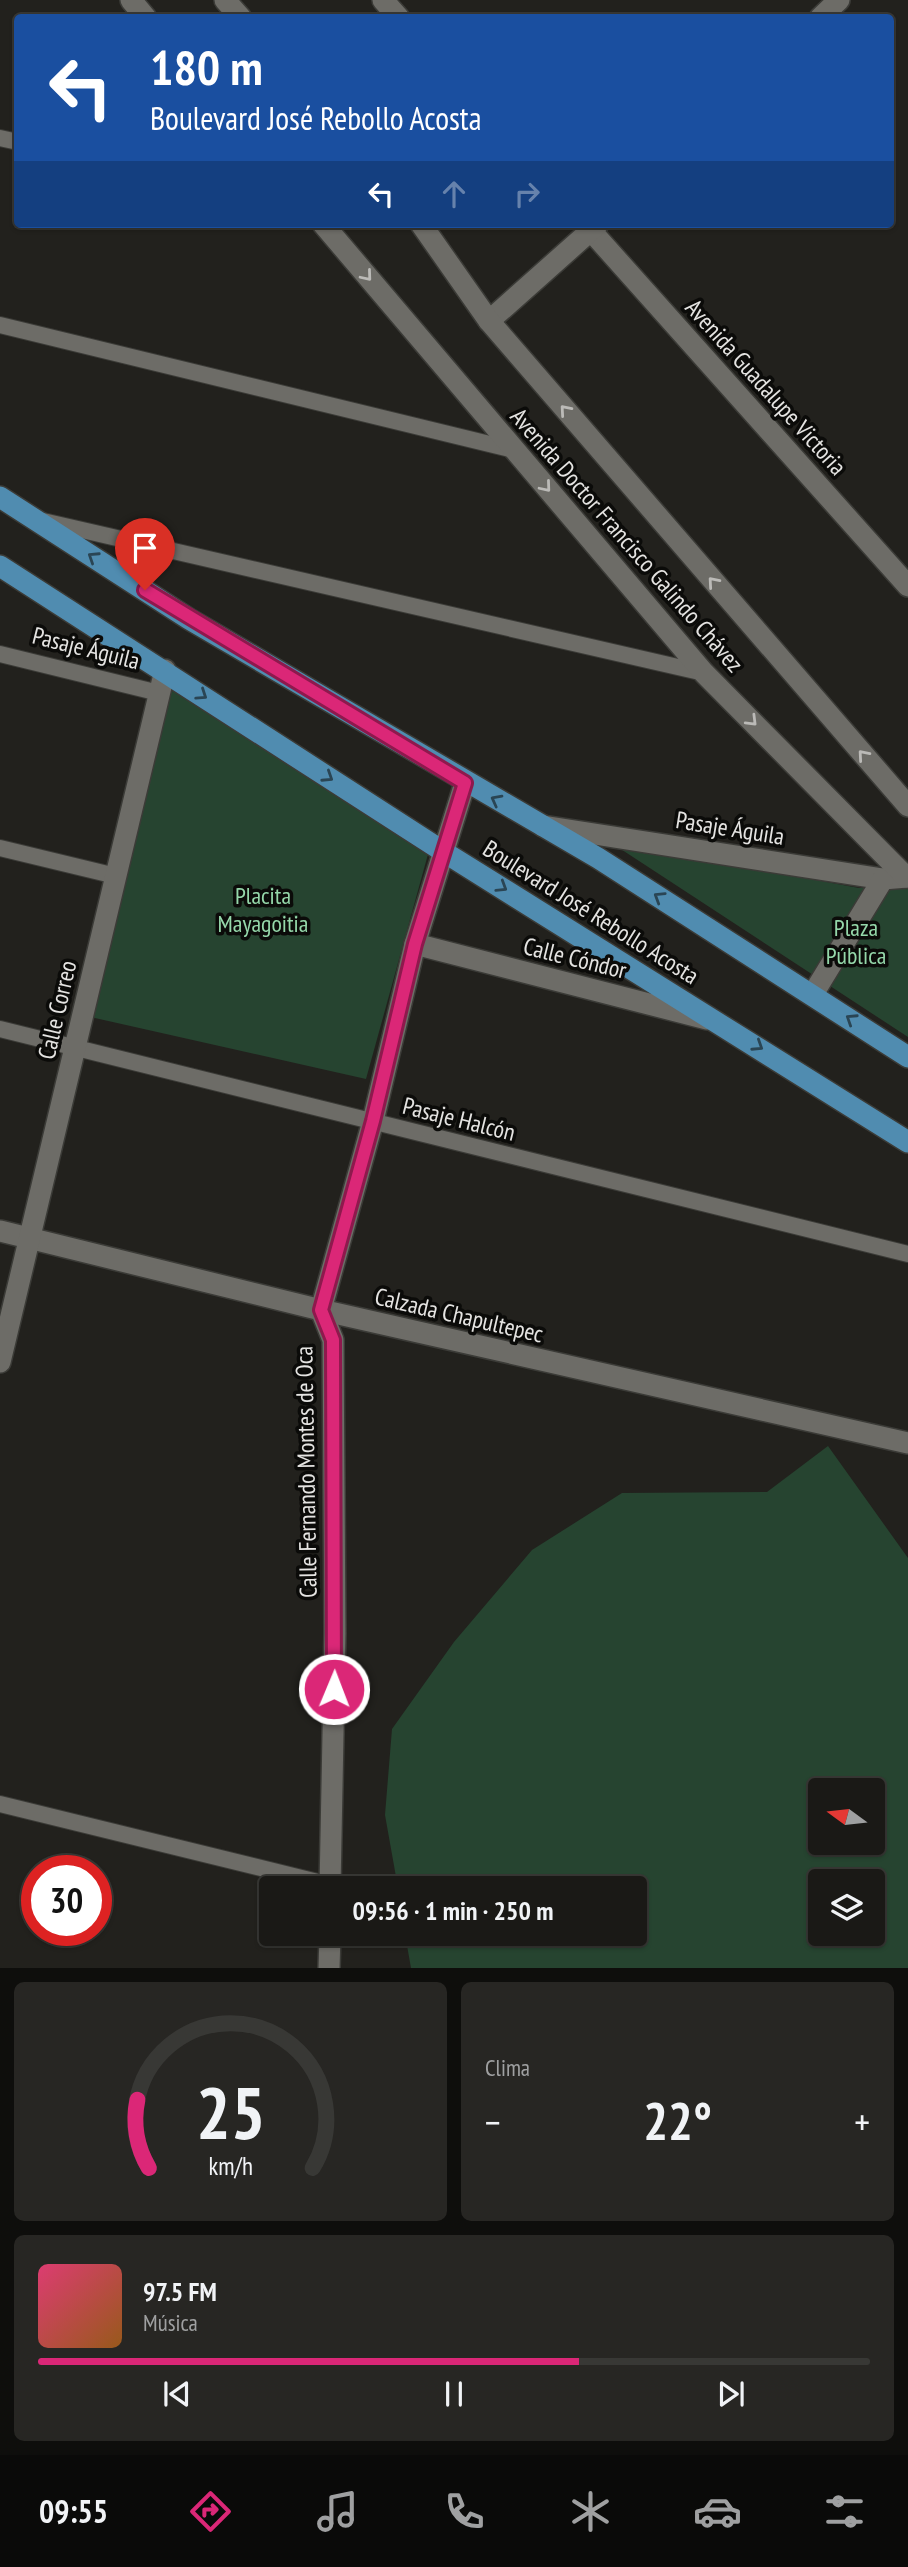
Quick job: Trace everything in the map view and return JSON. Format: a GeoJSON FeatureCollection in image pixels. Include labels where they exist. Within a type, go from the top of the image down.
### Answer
{"type":"FeatureCollection","features":[{"type":"Feature","properties":{"kind":"main road","name":"Boulevard José Rebollo Acosta"},"geometry":{"type":"LineString","coordinates":[[0,497],[189,619],[465,783],[543,825],[908,1056]]}},
{"type":"Feature","properties":{"kind":"main road"},"geometry":{"type":"LineString","coordinates":[[0,512],[33,519]]}},
{"type":"Feature","properties":{"kind":"main road","name":"Boulevard José Rebollo Acosta"},"geometry":{"type":"LineString","coordinates":[[0,566],[444,852],[722,1023],[908,1142]]}},
{"type":"Feature","properties":{"kind":"street"},"geometry":{"type":"LineString","coordinates":[[131,0],[143,14]]}},
{"type":"Feature","properties":{"kind":"street"},"geometry":{"type":"LineString","coordinates":[[225,0],[237,14]]}},
{"type":"Feature","properties":{"kind":"street"},"geometry":{"type":"LineString","coordinates":[[383,0],[395,14]]}},
{"type":"Feature","properties":{"kind":"street"},"geometry":{"type":"LineString","coordinates":[[824,14],[839,0]]}},
{"type":"Feature","properties":{"kind":"street","name":"Avenida Doctor Francisco Galindo Chávez"},"geometry":{"type":"LineString","coordinates":[[326,228],[704,673],[907,877]]}},
{"type":"Feature","properties":{"kind":"street","name":"Avenida Doctor Francisco Galindo Chávez"},"geometry":{"type":"LineString","coordinates":[[424,228],[489,321],[908,806]]}},
{"type":"Feature","properties":{"kind":"street"},"geometry":{"type":"LineString","coordinates":[[489,321],[589,228]]}},
{"type":"Feature","properties":{"kind":"street","name":"Avenida Guadalupe Victoria"},"geometry":{"type":"LineString","coordinates":[[593,228],[908,586]]}},
{"type":"Feature","properties":{"kind":"street","name":"Calle Correo"},"geometry":{"type":"LineString","coordinates":[[0,1362],[165,670]]}},
{"type":"Feature","properties":{"kind":"street","name":"Calle Fernando Montes de Oca"},"geometry":{"type":"LineString","coordinates":[[330,1876],[335,1633],[333,1340],[321,1310],[373,1121],[415,944],[465,783]]}},
{"type":"Feature","properties":{"kind":"street","name":"Pasaje Águila"},"geometry":{"type":"LineString","coordinates":[[543,825],[883,879],[907,877]]}},
{"type":"Feature","properties":{"kind":"street"},"geometry":{"type":"LineString","coordinates":[[813,994],[883,879]]}},
{"type":"Feature","properties":{"kind":"street","name":"Calle Cóndor"},"geometry":{"type":"LineString","coordinates":[[415,944],[722,1023]]}},
{"type":"Feature","properties":{"kind":"street","name":"Calzada Chapultepec"},"geometry":{"type":"LineString","coordinates":[[0,1231],[321,1310],[908,1443]]}},
{"type":"Feature","properties":{"kind":"street"},"geometry":{"type":"LineString","coordinates":[[329,1968],[330,1946]]}},
{"type":"Feature","properties":{"kind":"lane"},"geometry":{"type":"LineString","coordinates":[[0,325],[514,450]]}},
{"type":"Feature","properties":{"kind":"lane"},"geometry":{"type":"LineString","coordinates":[[33,519],[704,673]]}},
{"type":"Feature","properties":{"kind":"lane","name":"Pasaje Águila"},"geometry":{"type":"LineString","coordinates":[[0,654],[159,693]]}},
{"type":"Feature","properties":{"kind":"lane"},"geometry":{"type":"LineString","coordinates":[[0,848],[116,876]]}},
{"type":"Feature","properties":{"kind":"lane","name":"Pasaje Halcón"},"geometry":{"type":"LineString","coordinates":[[0,1028],[908,1254]]}},
{"type":"Feature","properties":{"kind":"lane"},"geometry":{"type":"LineString","coordinates":[[0,1804],[286,1876]]}},
{"type":"Feature","properties":{"kind":"green space","name":"Placita Mayagoitia"},"geometry":{"type":"Polygon","coordinates":[[[171,679],[430,847],[366,1079],[86,1016],[171,679]]]}},
{"type":"Feature","properties":{"kind":"green space","name":"Plaza Pública"},"geometry":{"type":"Polygon","coordinates":[[[610,842],[859,888],[908,885],[908,1037],[610,842]]]}},
{"type":"Feature","properties":{"kind":"green space"},"geometry":{"type":"Polygon","coordinates":[[[828,1446],[908,1558],[908,1968],[411,1968],[407,1946],[647,1946],[647,1876],[396,1876],[385,1815],[392,1729],[454,1642],[532,1550],[622,1493],[767,1492],[828,1446]]]}},
{"type":"Feature","properties":{"kind":"route"},"geometry":{"type":"LineString","coordinates":[[145,590],[189,619],[465,783],[415,944],[373,1121],[321,1310],[333,1340],[331,1392],[334,1689]]}}]}
